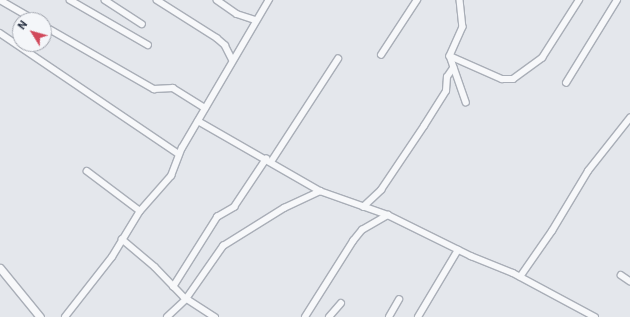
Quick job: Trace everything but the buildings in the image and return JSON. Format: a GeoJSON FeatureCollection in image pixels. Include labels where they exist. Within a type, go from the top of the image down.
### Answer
{"type":"FeatureCollection","features":[{"type":"Feature","properties":{"kind":"street"},"geometry":{"type":"LineString","coordinates":[[0,0],[20,12]]}},
{"type":"Feature","properties":{"kind":"street"},"geometry":{"type":"LineString","coordinates":[[70,0],[148,45]]}},
{"type":"Feature","properties":{"kind":"street"},"geometry":{"type":"LineString","coordinates":[[105,0],[142,24]]}},
{"type":"Feature","properties":{"kind":"street"},"geometry":{"type":"LineString","coordinates":[[157,0],[217,38],[225,45],[232,59]]}},
{"type":"Feature","properties":{"kind":"street"},"geometry":{"type":"LineString","coordinates":[[217,0],[237,14],[256,20]]}},
{"type":"Feature","properties":{"kind":"street"},"geometry":{"type":"LineString","coordinates":[[65,317],[112,257],[140,211],[166,182],[178,154],[232,59],[269,0]]}},
{"type":"Feature","properties":{"kind":"street"},"geometry":{"type":"LineString","coordinates":[[381,55],[417,0]]}},
{"type":"Feature","properties":{"kind":"street"},"geometry":{"type":"LineString","coordinates":[[460,0],[463,27],[450,56],[453,68],[466,96],[466,102]]}},
{"type":"Feature","properties":{"kind":"street"},"geometry":{"type":"LineString","coordinates":[[450,56],[502,80],[513,79],[542,58],[579,0]]}},
{"type":"Feature","properties":{"kind":"street"},"geometry":{"type":"LineString","coordinates":[[566,83],[617,0]]}},
{"type":"Feature","properties":{"kind":"street"},"geometry":{"type":"LineString","coordinates":[[52,31],[154,89],[173,88],[205,108]]}},
{"type":"Feature","properties":{"kind":"street"},"geometry":{"type":"LineString","coordinates":[[0,33],[178,154]]}},
{"type":"Feature","properties":{"kind":"street"},"geometry":{"type":"LineString","coordinates":[[173,287],[213,221],[220,214],[234,207],[269,161],[338,59]]}},
{"type":"Feature","properties":{"kind":"street"},"geometry":{"type":"LineString","coordinates":[[363,207],[381,190],[424,126],[446,91],[447,77],[453,68]]}},
{"type":"Feature","properties":{"kind":"street"},"geometry":{"type":"LineString","coordinates":[[520,277],[552,231],[588,171],[630,118]]}},
{"type":"Feature","properties":{"kind":"street"},"geometry":{"type":"LineString","coordinates":[[198,121],[320,191],[388,216],[458,250],[520,277],[596,317]]}},
{"type":"Feature","properties":{"kind":"street"},"geometry":{"type":"LineString","coordinates":[[87,171],[140,211]]}},
{"type":"Feature","properties":{"kind":"street"},"geometry":{"type":"LineString","coordinates":[[166,317],[186,300],[223,246],[284,208],[320,191]]}},
{"type":"Feature","properties":{"kind":"street"},"geometry":{"type":"LineString","coordinates":[[305,317],[353,241],[362,230],[388,216]]}},
{"type":"Feature","properties":{"kind":"street"},"geometry":{"type":"LineString","coordinates":[[122,239],[155,266],[186,300],[215,317]]}},
{"type":"Feature","properties":{"kind":"street"},"geometry":{"type":"LineString","coordinates":[[418,317],[458,250]]}},
{"type":"Feature","properties":{"kind":"street"},"geometry":{"type":"LineString","coordinates":[[0,268],[40,317]]}},
{"type":"Feature","properties":{"kind":"street"},"geometry":{"type":"LineString","coordinates":[[621,275],[630,281]]}},
{"type":"Feature","properties":{"kind":"street"},"geometry":{"type":"LineString","coordinates":[[389,317],[398,300]]}},
{"type":"Feature","properties":{"kind":"street"},"geometry":{"type":"LineString","coordinates":[[329,317],[341,303]]}}]}
